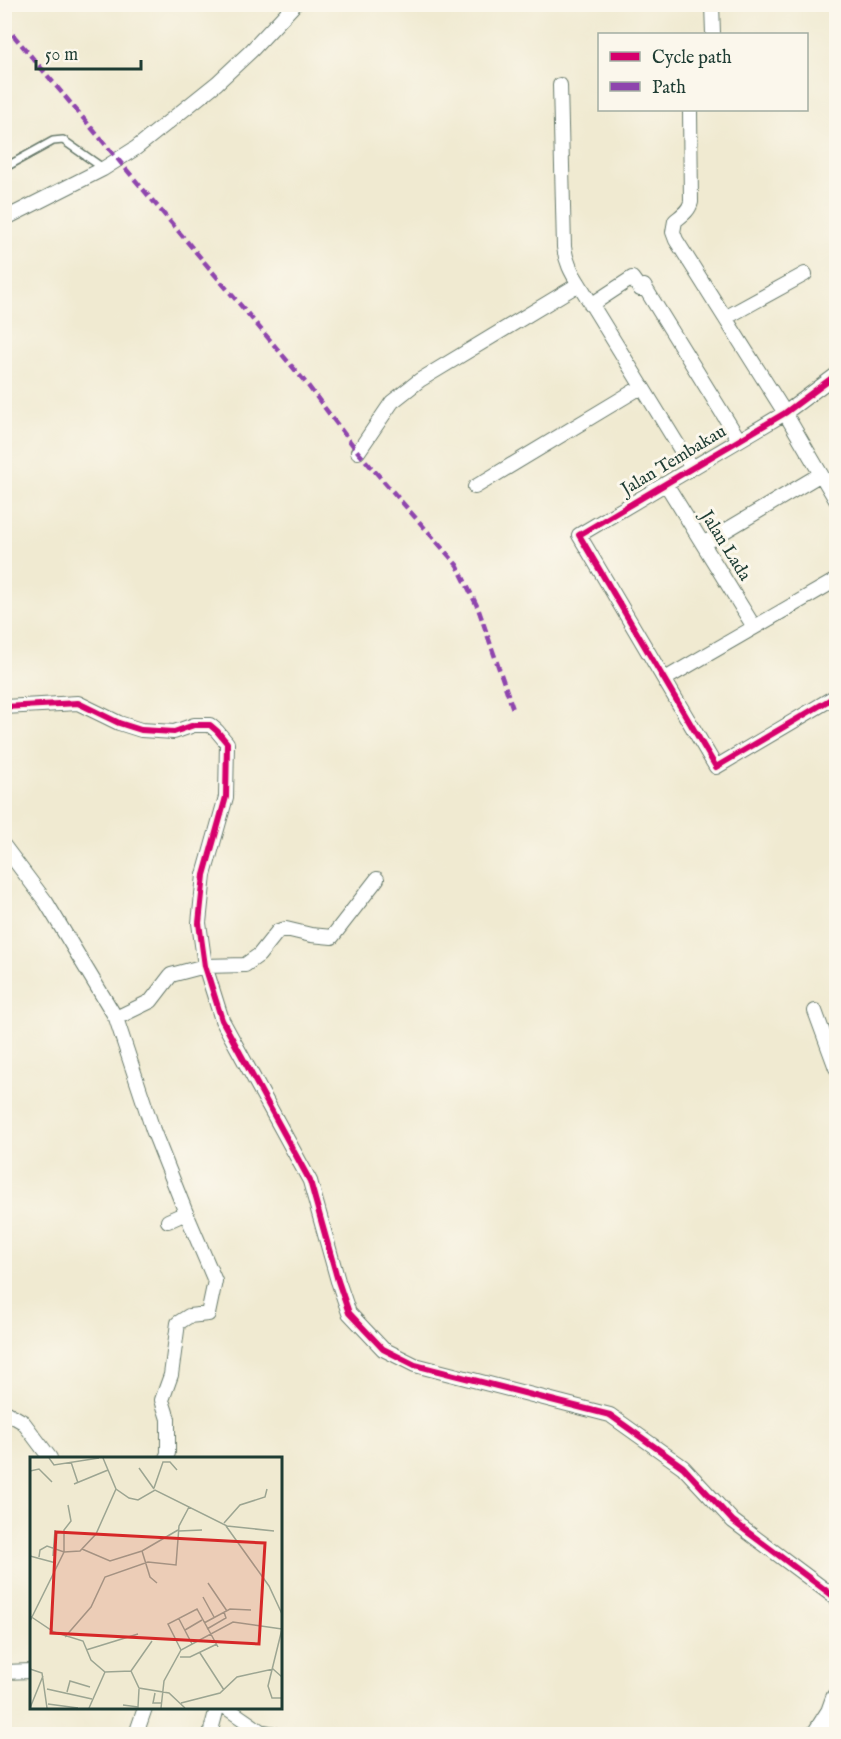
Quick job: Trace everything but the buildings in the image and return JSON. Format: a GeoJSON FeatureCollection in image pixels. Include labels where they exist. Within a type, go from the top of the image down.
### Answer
{"type":"FeatureCollection","features":[{"type":"Feature","properties":{"kind":"street"},"geometry":{"type":"LineString","coordinates":[[4,219],[103,169],[136,148],[217,83],[295,4]]}},
{"type":"Feature","properties":{"kind":"street"},"geometry":{"type":"LineString","coordinates":[[712,4],[713,33]]}},
{"type":"Feature","properties":{"kind":"street"},"geometry":{"type":"LineString","coordinates":[[560,85],[564,247],[569,268],[692,468]]}},
{"type":"Feature","properties":{"kind":"street"},"geometry":{"type":"LineString","coordinates":[[690,111],[691,202],[686,212],[675,221],[673,232],[676,240],[837,500]]}},
{"type":"Feature","properties":{"kind":"street"},"geometry":{"type":"LineString","coordinates":[[725,318],[805,274]]}},
{"type":"Feature","properties":{"kind":"street"},"geometry":{"type":"LineString","coordinates":[[591,305],[632,278],[640,289],[644,286],[739,440]]}},
{"type":"Feature","properties":{"kind":"street"},"geometry":{"type":"LineString","coordinates":[[358,452],[392,402],[404,392],[420,380],[579,284]]}},
{"type":"Feature","properties":{"kind":"street","name":"Jalan Tembakau"},"geometry":{"type":"LineString","coordinates":[[665,679],[579,535],[784,413],[837,375]]}},
{"type":"Feature","properties":{"kind":"street"},"geometry":{"type":"LineString","coordinates":[[475,487],[641,387]]}},
{"type":"Feature","properties":{"kind":"street"},"geometry":{"type":"LineString","coordinates":[[703,544],[821,474]]}},
{"type":"Feature","properties":{"kind":"street","name":"Jalan Lada"},"geometry":{"type":"LineString","coordinates":[[666,484],[754,627]]}},
{"type":"Feature","properties":{"kind":"street"},"geometry":{"type":"LineString","coordinates":[[837,580],[665,679],[716,767],[837,696]]}},
{"type":"Feature","properties":{"kind":"street"},"geometry":{"type":"LineString","coordinates":[[4,707],[78,703],[119,723],[141,730],[174,732],[194,725],[210,725],[227,743],[226,797],[204,875],[199,923],[205,966],[222,1020],[310,1181],[349,1313],[383,1349],[415,1365],[610,1415],[683,1467],[733,1521],[837,1598]]}},
{"type":"Feature","properties":{"kind":"street"},"geometry":{"type":"LineString","coordinates":[[4,846],[46,902],[116,1018],[153,1130],[215,1281],[208,1314],[189,1316],[178,1323],[171,1375],[162,1400],[168,1419],[166,1457]]}},
{"type":"Feature","properties":{"kind":"street"},"geometry":{"type":"LineString","coordinates":[[116,1018],[152,1001],[171,975],[205,966],[245,965],[259,956],[278,931],[286,928],[311,935],[332,937],[377,879]]}},
{"type":"Feature","properties":{"kind":"street"},"geometry":{"type":"LineString","coordinates":[[814,1011],[837,1068]]}},
{"type":"Feature","properties":{"kind":"street"},"geometry":{"type":"LineString","coordinates":[[168,1221],[186,1213]]}},
{"type":"Feature","properties":{"kind":"street"},"geometry":{"type":"LineString","coordinates":[[4,1411],[23,1422],[49,1457]]}},
{"type":"Feature","properties":{"kind":"street"},"geometry":{"type":"LineString","coordinates":[[4,1672],[30,1671]]}},
{"type":"Feature","properties":{"kind":"street"},"geometry":{"type":"LineString","coordinates":[[817,1734],[837,1698]]}},
{"type":"Feature","properties":{"kind":"street"},"geometry":{"type":"LineString","coordinates":[[136,1734],[144,1709]]}},
{"type":"Feature","properties":{"kind":"street"},"geometry":{"type":"LineString","coordinates":[[210,1734],[217,1709]]}},
{"type":"Feature","properties":{"kind":"street"},"geometry":{"type":"LineString","coordinates":[[230,1709],[259,1732],[275,1734]]}},
{"type":"Feature","properties":{"kind":"lane"},"geometry":{"type":"LineString","coordinates":[[4,168],[53,141],[63,140],[103,169]]}},
{"type":"Feature","properties":{"kind":"marked path"},"geometry":{"type":"LineString","coordinates":[[4,24],[306,383],[358,452],[457,565],[478,608],[514,712]]}},
{"type":"Feature","properties":{"kind":"cycle path"},"geometry":{"type":"LineString","coordinates":[[836,375],[785,413],[579,535],[716,767],[836,696]]}},
{"type":"Feature","properties":{"kind":"cycle path"},"geometry":{"type":"LineString","coordinates":[[4,707],[78,703],[119,723],[141,730],[174,732],[194,725],[210,725],[227,743],[226,797],[204,875],[199,923],[205,966],[222,1020],[310,1181],[349,1313],[383,1349],[415,1365],[610,1415],[683,1467],[733,1521],[836,1598]]}}]}
